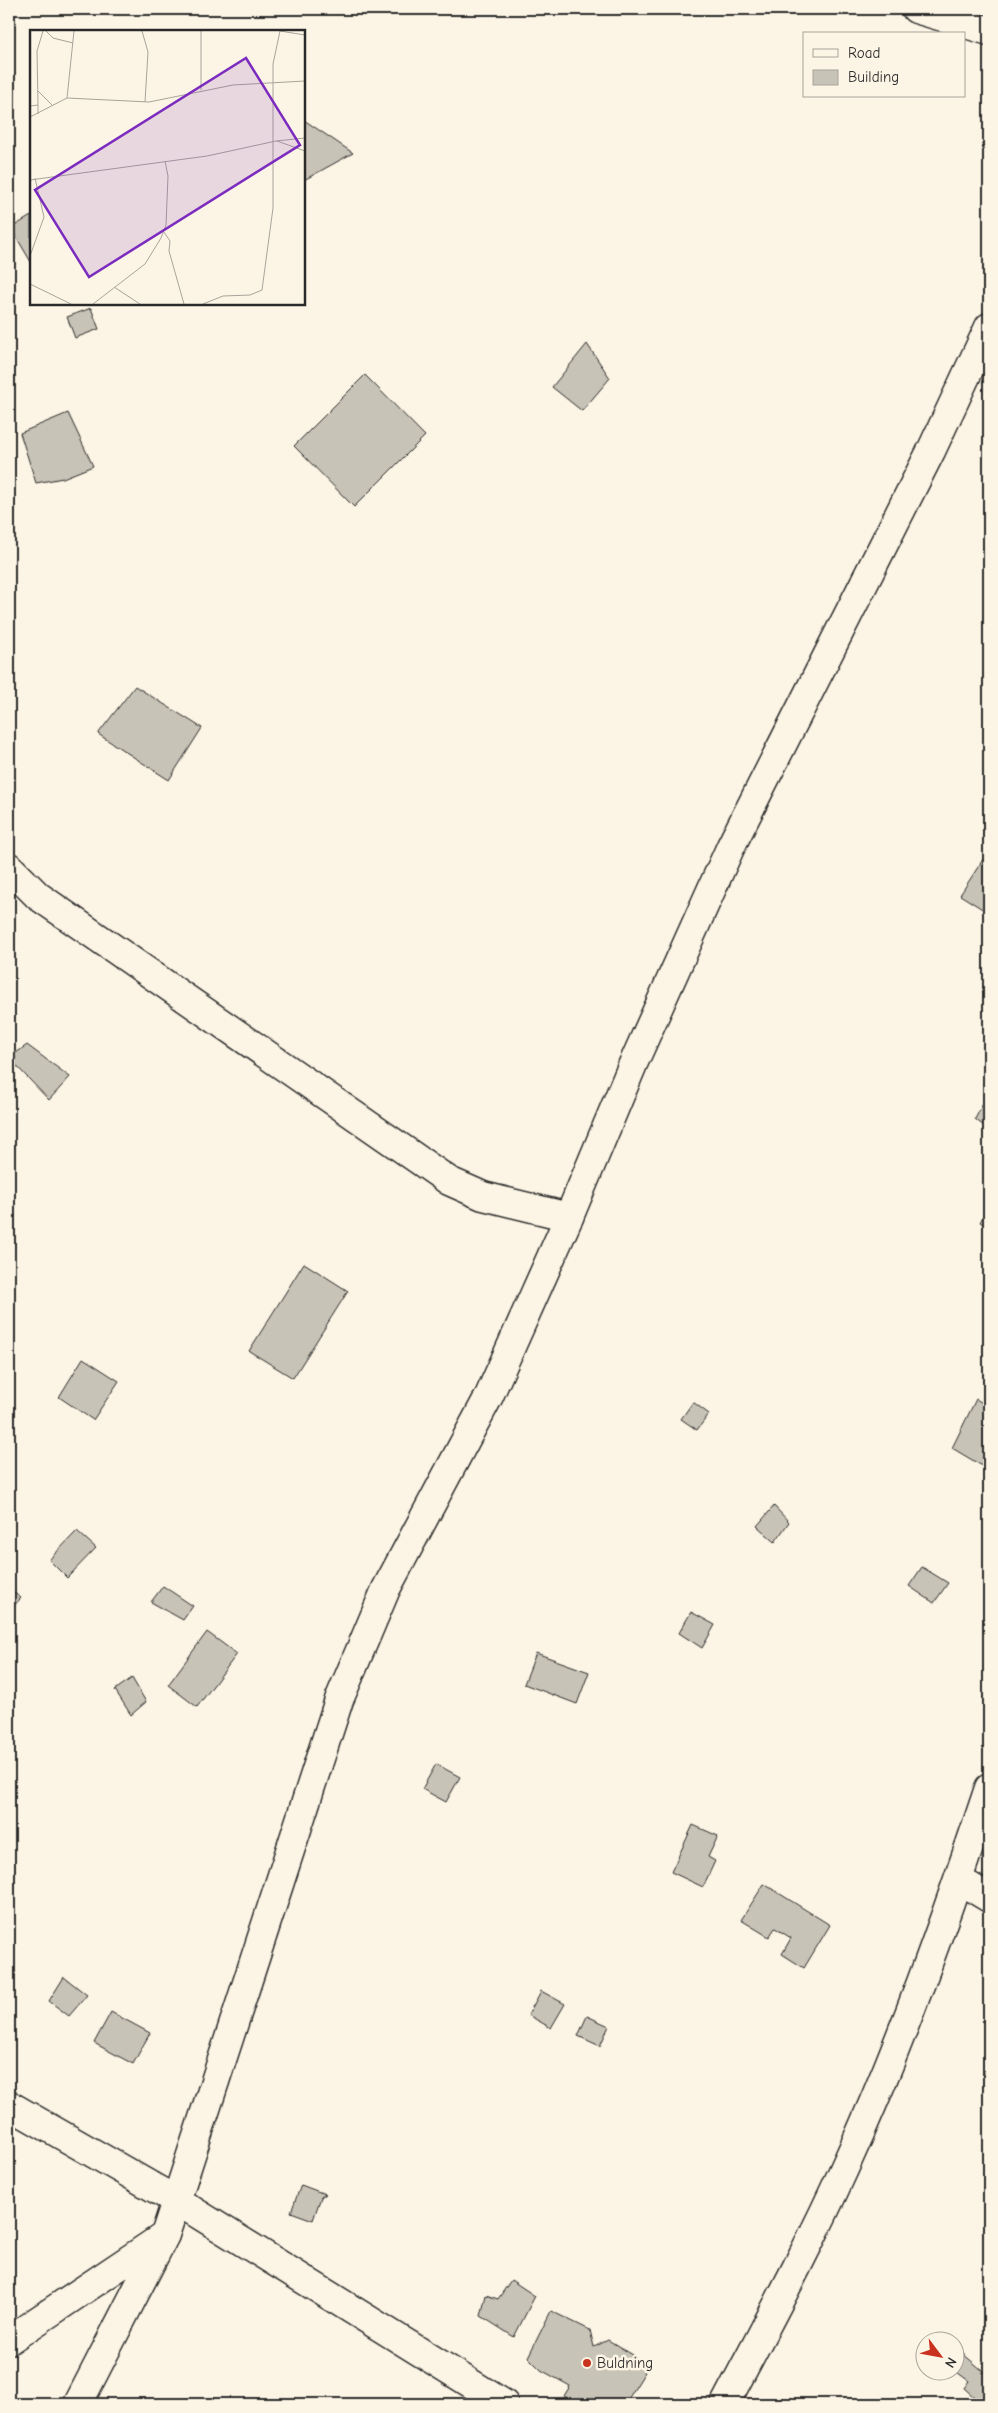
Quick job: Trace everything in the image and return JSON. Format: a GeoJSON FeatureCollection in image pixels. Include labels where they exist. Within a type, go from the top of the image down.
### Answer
{"type":"FeatureCollection","features":[{"type":"Feature","properties":{"kind":"street"},"geometry":{"type":"LineString","coordinates":[[916,9],[989,31]]}},
{"type":"Feature","properties":{"kind":"street"},"geometry":{"type":"LineString","coordinates":[[78,2404],[165,2235],[220,2059],[339,1700],[386,1589],[488,1396],[569,1217],[633,1064],[731,846],[935,443],[989,328]]}},
{"type":"Feature","properties":{"kind":"street"},"geometry":{"type":"LineString","coordinates":[[9,867],[38,896],[425,1166],[450,1181],[483,1196],[569,1217]]}},
{"type":"Feature","properties":{"kind":"street"},"geometry":{"type":"LineString","coordinates":[[725,2404],[788,2285],[845,2168],[937,1943],[989,1788]]}},
{"type":"Feature","properties":{"kind":"street"},"geometry":{"type":"LineString","coordinates":[[958,1880],[989,1898]]}},
{"type":"Feature","properties":{"kind":"street"},"geometry":{"type":"LineString","coordinates":[[9,2105],[177,2201],[504,2404]]}},
{"type":"Feature","properties":{"kind":"street"},"geometry":{"type":"LineString","coordinates":[[9,2340],[165,2235]]}},
{"type":"Feature","properties":{"kind":"building"},"geometry":{"type":"Polygon","coordinates":[[[305,121],[353,153],[305,179],[305,121]]]}},
{"type":"Feature","properties":{"kind":"building"},"geometry":{"type":"Polygon","coordinates":[[[30,217],[30,260],[11,228],[30,217]]]}},
{"type":"Feature","properties":{"kind":"building"},"geometry":{"type":"Polygon","coordinates":[[[91,308],[99,329],[75,338],[67,317],[91,308]]]}},
{"type":"Feature","properties":{"kind":"building"},"geometry":{"type":"Polygon","coordinates":[[[587,344],[610,378],[582,411],[552,387],[587,344]]]}},
{"type":"Feature","properties":{"kind":"building"},"geometry":{"type":"Polygon","coordinates":[[[365,375],[425,436],[354,507],[294,446],[365,375]]]}},
{"type":"Feature","properties":{"kind":"building"},"geometry":{"type":"Polygon","coordinates":[[[68,413],[93,466],[63,478],[36,483],[20,433],[68,413]]]}},
{"type":"Feature","properties":{"kind":"building"},"geometry":{"type":"Polygon","coordinates":[[[135,686],[202,728],[169,780],[98,734],[135,686]]]}},
{"type":"Feature","properties":{"kind":"building"},"geometry":{"type":"Polygon","coordinates":[[[989,850],[989,902],[984,910],[960,895],[989,850]]]}},
{"type":"Feature","properties":{"kind":"building"},"geometry":{"type":"Polygon","coordinates":[[[27,1045],[70,1077],[49,1100],[9,1058],[27,1045]]]}},
{"type":"Feature","properties":{"kind":"building"},"geometry":{"type":"Polygon","coordinates":[[[989,1092],[989,1130],[975,1119],[989,1092]]]}},
{"type":"Feature","properties":{"kind":"building"},"geometry":{"type":"Polygon","coordinates":[[[989,1206],[989,1228],[980,1222],[989,1206]]]}},
{"type":"Feature","properties":{"kind":"building"},"geometry":{"type":"Polygon","coordinates":[[[304,1263],[348,1291],[293,1378],[249,1351],[304,1263]]]}},
{"type":"Feature","properties":{"kind":"building"},"geometry":{"type":"Polygon","coordinates":[[[83,1358],[119,1381],[93,1420],[59,1397],[83,1358]]]}},
{"type":"Feature","properties":{"kind":"building"},"geometry":{"type":"Polygon","coordinates":[[[976,1399],[989,1407],[989,1470],[952,1448],[976,1399]]]}},
{"type":"Feature","properties":{"kind":"building"},"geometry":{"type":"Polygon","coordinates":[[[693,1402],[709,1414],[697,1430],[681,1419],[693,1402]]]}},
{"type":"Feature","properties":{"kind":"building"},"geometry":{"type":"Polygon","coordinates":[[[774,1506],[789,1522],[775,1542],[757,1526],[774,1506]]]}},
{"type":"Feature","properties":{"kind":"building"},"geometry":{"type":"Polygon","coordinates":[[[77,1531],[96,1548],[67,1578],[49,1560],[77,1531]]]}},
{"type":"Feature","properties":{"kind":"building"},"geometry":{"type":"Polygon","coordinates":[[[922,1567],[948,1583],[934,1603],[909,1586],[922,1567]]]}},
{"type":"Feature","properties":{"kind":"building"},"geometry":{"type":"Polygon","coordinates":[[[163,1586],[193,1606],[183,1620],[151,1602],[163,1586]]]}},
{"type":"Feature","properties":{"kind":"building"},"geometry":{"type":"Polygon","coordinates":[[[9,1589],[21,1598],[9,1611],[9,1589]]]}},
{"type":"Feature","properties":{"kind":"building"},"geometry":{"type":"Polygon","coordinates":[[[691,1612],[715,1625],[702,1648],[679,1633],[691,1612]]]}},
{"type":"Feature","properties":{"kind":"building"},"geometry":{"type":"Polygon","coordinates":[[[207,1632],[237,1654],[197,1707],[168,1685],[207,1632]]]}},
{"type":"Feature","properties":{"kind":"building"},"geometry":{"type":"Polygon","coordinates":[[[536,1653],[589,1672],[577,1704],[524,1684],[536,1653]]]}},
{"type":"Feature","properties":{"kind":"building"},"geometry":{"type":"Polygon","coordinates":[[[132,1678],[146,1702],[131,1715],[115,1690],[132,1678]]]}},
{"type":"Feature","properties":{"kind":"building"},"geometry":{"type":"Polygon","coordinates":[[[436,1764],[460,1777],[446,1802],[422,1789],[436,1764]]]}},
{"type":"Feature","properties":{"kind":"building"},"geometry":{"type":"Polygon","coordinates":[[[693,1825],[718,1836],[708,1857],[715,1861],[703,1887],[671,1872],[693,1825]]]}},
{"type":"Feature","properties":{"kind":"building"},"geometry":{"type":"Polygon","coordinates":[[[764,1884],[830,1925],[804,1968],[782,1954],[791,1938],[775,1928],[769,1937],[741,1920],[764,1884]]]}},
{"type":"Feature","properties":{"kind":"building"},"geometry":{"type":"Polygon","coordinates":[[[64,1977],[87,1995],[69,2016],[49,2001],[64,1977]]]}},
{"type":"Feature","properties":{"kind":"building"},"geometry":{"type":"Polygon","coordinates":[[[541,1991],[565,2004],[551,2028],[528,2015],[541,1991]]]}},
{"type":"Feature","properties":{"kind":"building"},"geometry":{"type":"Polygon","coordinates":[[[111,2012],[150,2033],[133,2064],[94,2043],[111,2012]]]}},
{"type":"Feature","properties":{"kind":"building"},"geometry":{"type":"Polygon","coordinates":[[[587,2016],[609,2026],[600,2046],[578,2036],[587,2016]]]}},
{"type":"Feature","properties":{"kind":"building"},"geometry":{"type":"Polygon","coordinates":[[[301,2185],[325,2194],[321,2197],[313,2220],[291,2212],[301,2185]]]}},
{"type":"Feature","properties":{"kind":"building"},"geometry":{"type":"Polygon","coordinates":[[[511,2280],[535,2296],[514,2337],[481,2316],[486,2295],[498,2299],[511,2280]]]}},
{"type":"Feature","properties":{"kind":"building","name":"Buldning"},"geometry":{"type":"Polygon","coordinates":[[[551,2311],[590,2330],[594,2347],[608,2340],[633,2355],[645,2372],[625,2404],[603,2404],[596,2400],[593,2404],[578,2404],[564,2396],[570,2386],[541,2370],[528,2357],[551,2311]]]}},
{"type":"Feature","properties":{"kind":"building"},"geometry":{"type":"Polygon","coordinates":[[[966,2356],[989,2376],[989,2394],[982,2404],[964,2388],[969,2381],[966,2379],[966,2356]]]}},
{"type":"Feature","properties":{"kind":"place","name":"Buldning"},"geometry":{"type":"Point","coordinates":[587,2363]}}]}
